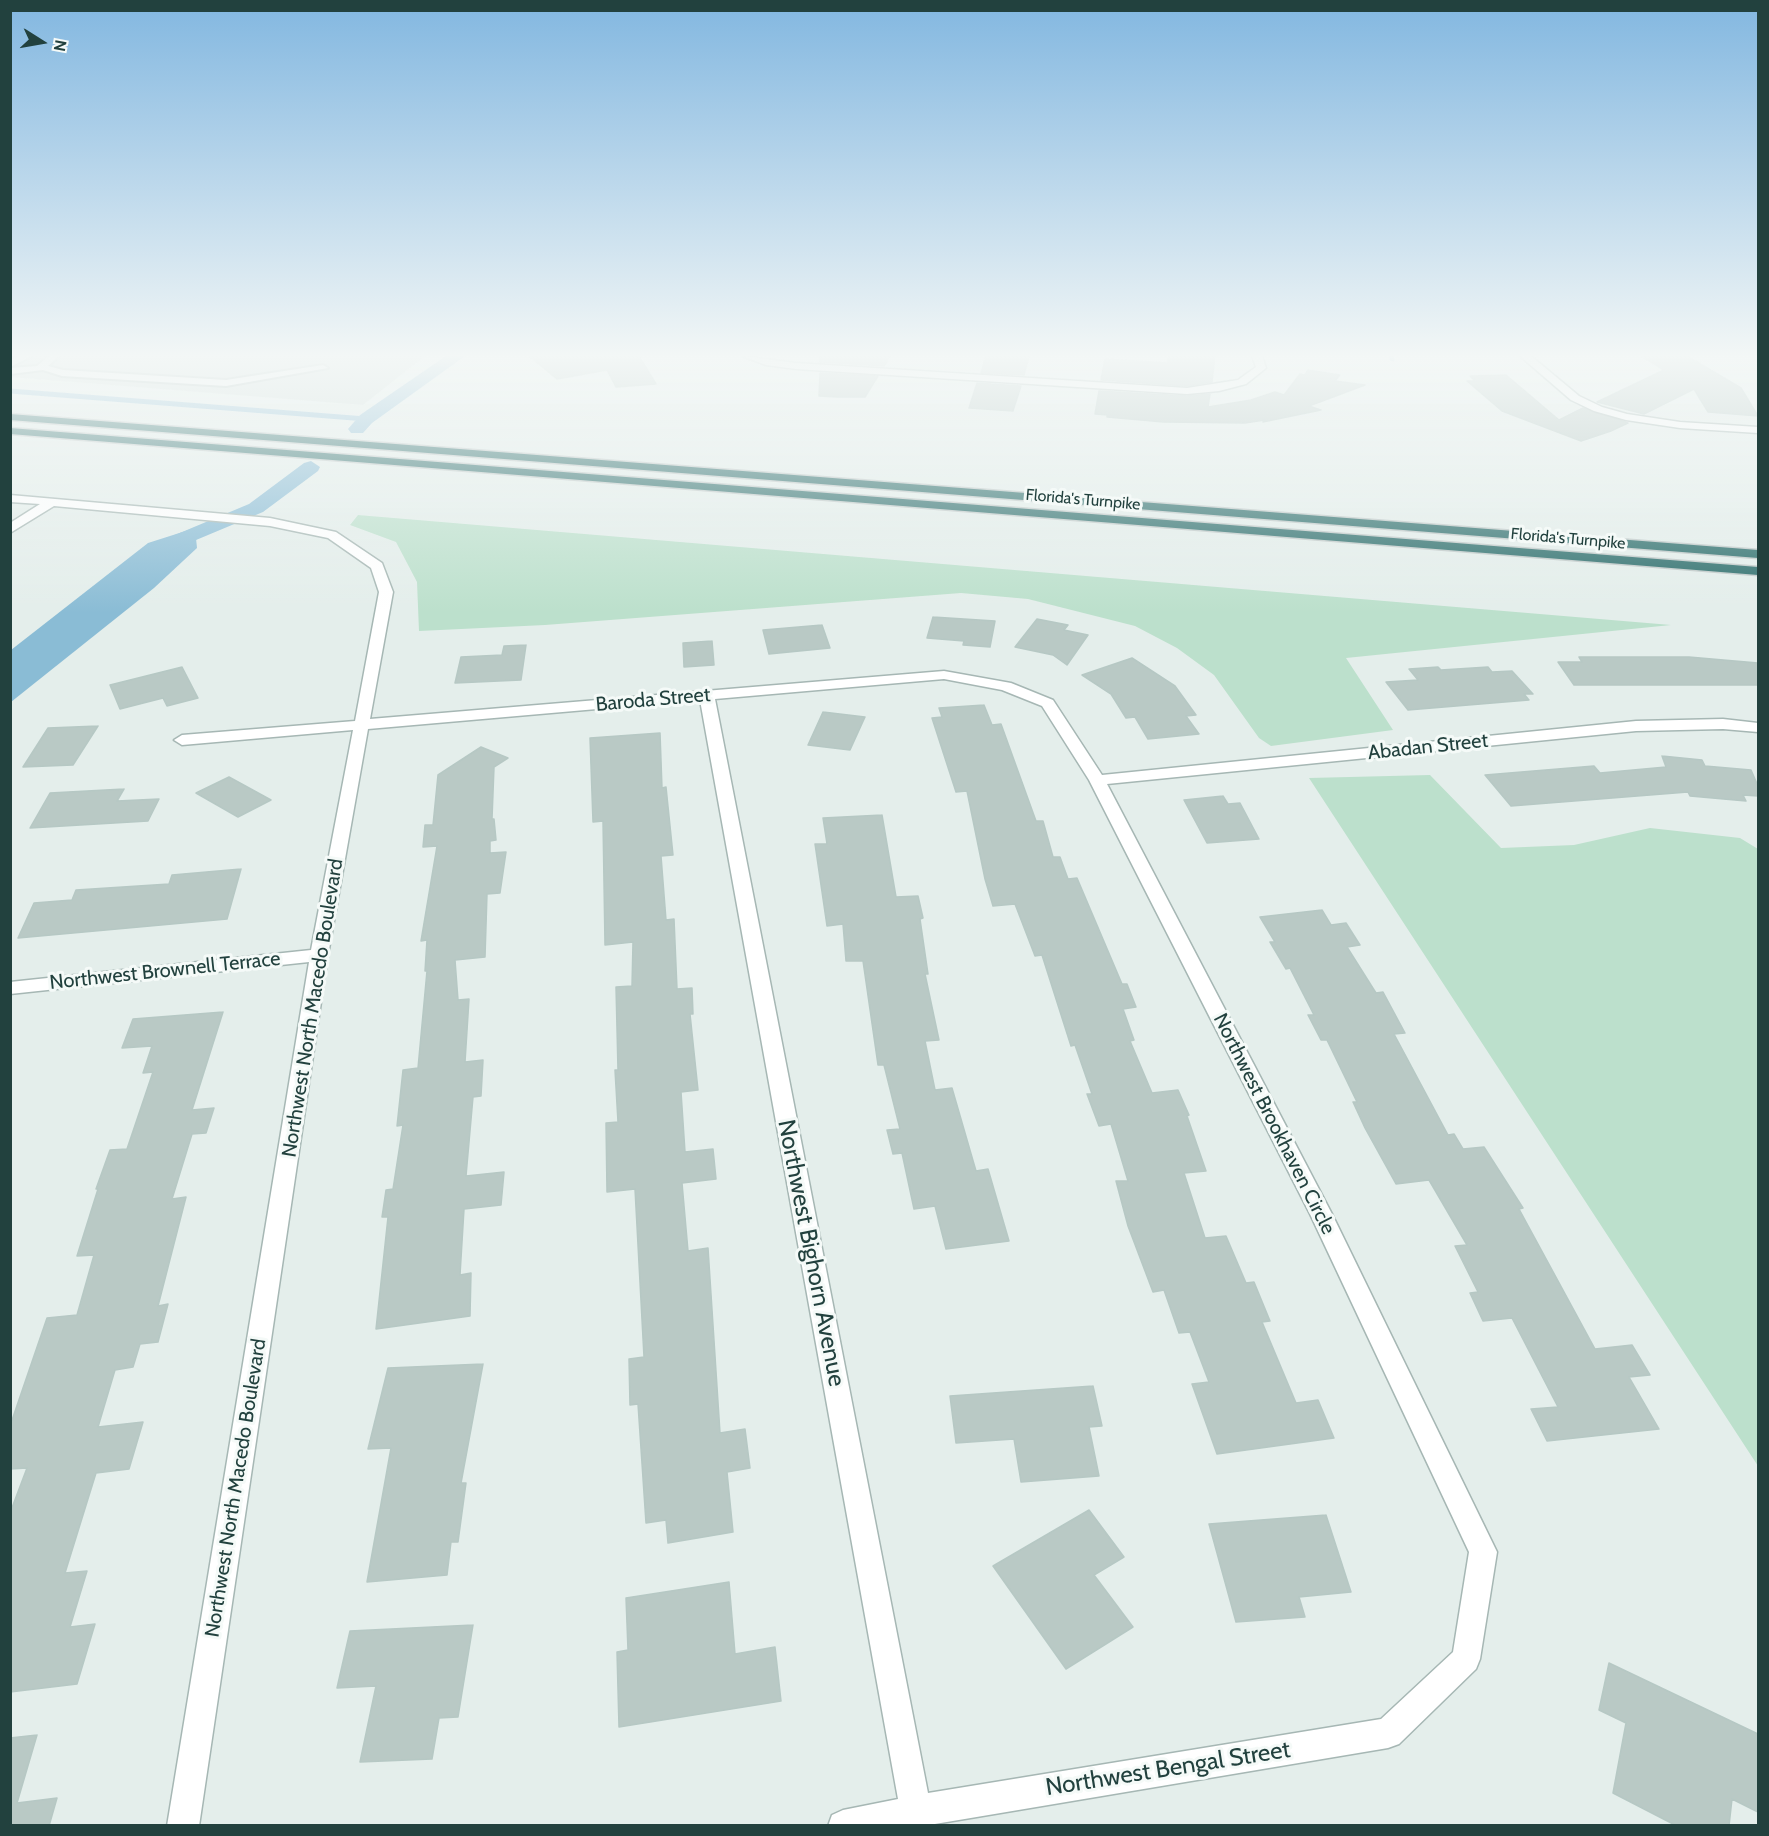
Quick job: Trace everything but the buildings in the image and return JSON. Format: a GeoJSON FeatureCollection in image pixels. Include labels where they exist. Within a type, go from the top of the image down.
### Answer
{"type":"FeatureCollection","features":[{"type":"Feature","properties":{"kind":"highway","name":"Florida's Turnpike"},"geometry":{"type":"LineString","coordinates":[[143,442],[1758,571]]}},
{"type":"Feature","properties":{"kind":"highway","name":"Florida's Turnpike"},"geometry":{"type":"LineString","coordinates":[[325,442],[1758,554]]}},
{"type":"Feature","properties":{"kind":"street","name":"Northwest North Macedo Boulevard"},"geometry":{"type":"LineString","coordinates":[[10,498],[270,522],[332,535],[377,566],[386,592],[319,955],[183,1826]]}},
{"type":"Feature","properties":{"kind":"street"},"geometry":{"type":"LineString","coordinates":[[10,529],[53,501]]}},
{"type":"Feature","properties":{"kind":"street","name":"Baroda Street"},"geometry":{"type":"LineString","coordinates":[[182,740],[944,675]]}},
{"type":"Feature","properties":{"kind":"street","name":"Northwest Brookhaven Circle"},"geometry":{"type":"LineString","coordinates":[[944,675],[1006,686],[1048,703],[1097,780],[1321,1214],[1483,1552],[1466,1659]]}},
{"type":"Feature","properties":{"kind":"street","name":"Northwest Bighorn Avenue"},"geometry":{"type":"LineString","coordinates":[[707,696],[916,1811]]}},
{"type":"Feature","properties":{"kind":"street","name":"Abadan Street"},"geometry":{"type":"LineString","coordinates":[[1097,780],[1636,726],[1723,724],[1758,727]]}},
{"type":"Feature","properties":{"kind":"street","name":"Northwest Brownell Terrace"},"geometry":{"type":"LineString","coordinates":[[10,988],[319,955]]}},
{"type":"Feature","properties":{"kind":"street","name":"Northwest Bengal Street"},"geometry":{"type":"LineString","coordinates":[[843,1826],[916,1811],[1388,1733],[1466,1659]]}},
{"type":"Feature","properties":{"kind":"green space"},"geometry":{"type":"Polygon","coordinates":[[[358,515],[1671,625],[1346,658],[1393,730],[1271,746],[1259,738],[1214,675],[1177,648],[1135,626],[1028,599],[961,593],[545,625],[419,631],[417,582],[396,542],[350,525],[358,515]]]}},
{"type":"Feature","properties":{"kind":"green space"},"geometry":{"type":"Polygon","coordinates":[[[1430,775],[1501,848],[1574,845],[1650,828],[1740,838],[1758,849],[1758,1466],[1309,778],[1430,775]]]}},
{"type":"Feature","properties":{"kind":"water"},"geometry":{"type":"Polygon","coordinates":[[[195,528],[197,548],[154,588],[11,702],[11,650],[148,543],[195,528]]]}},
{"type":"Feature","properties":{"kind":"waterway"},"geometry":{"type":"LineString","coordinates":[[158,549],[256,508],[311,467]]}}]}
